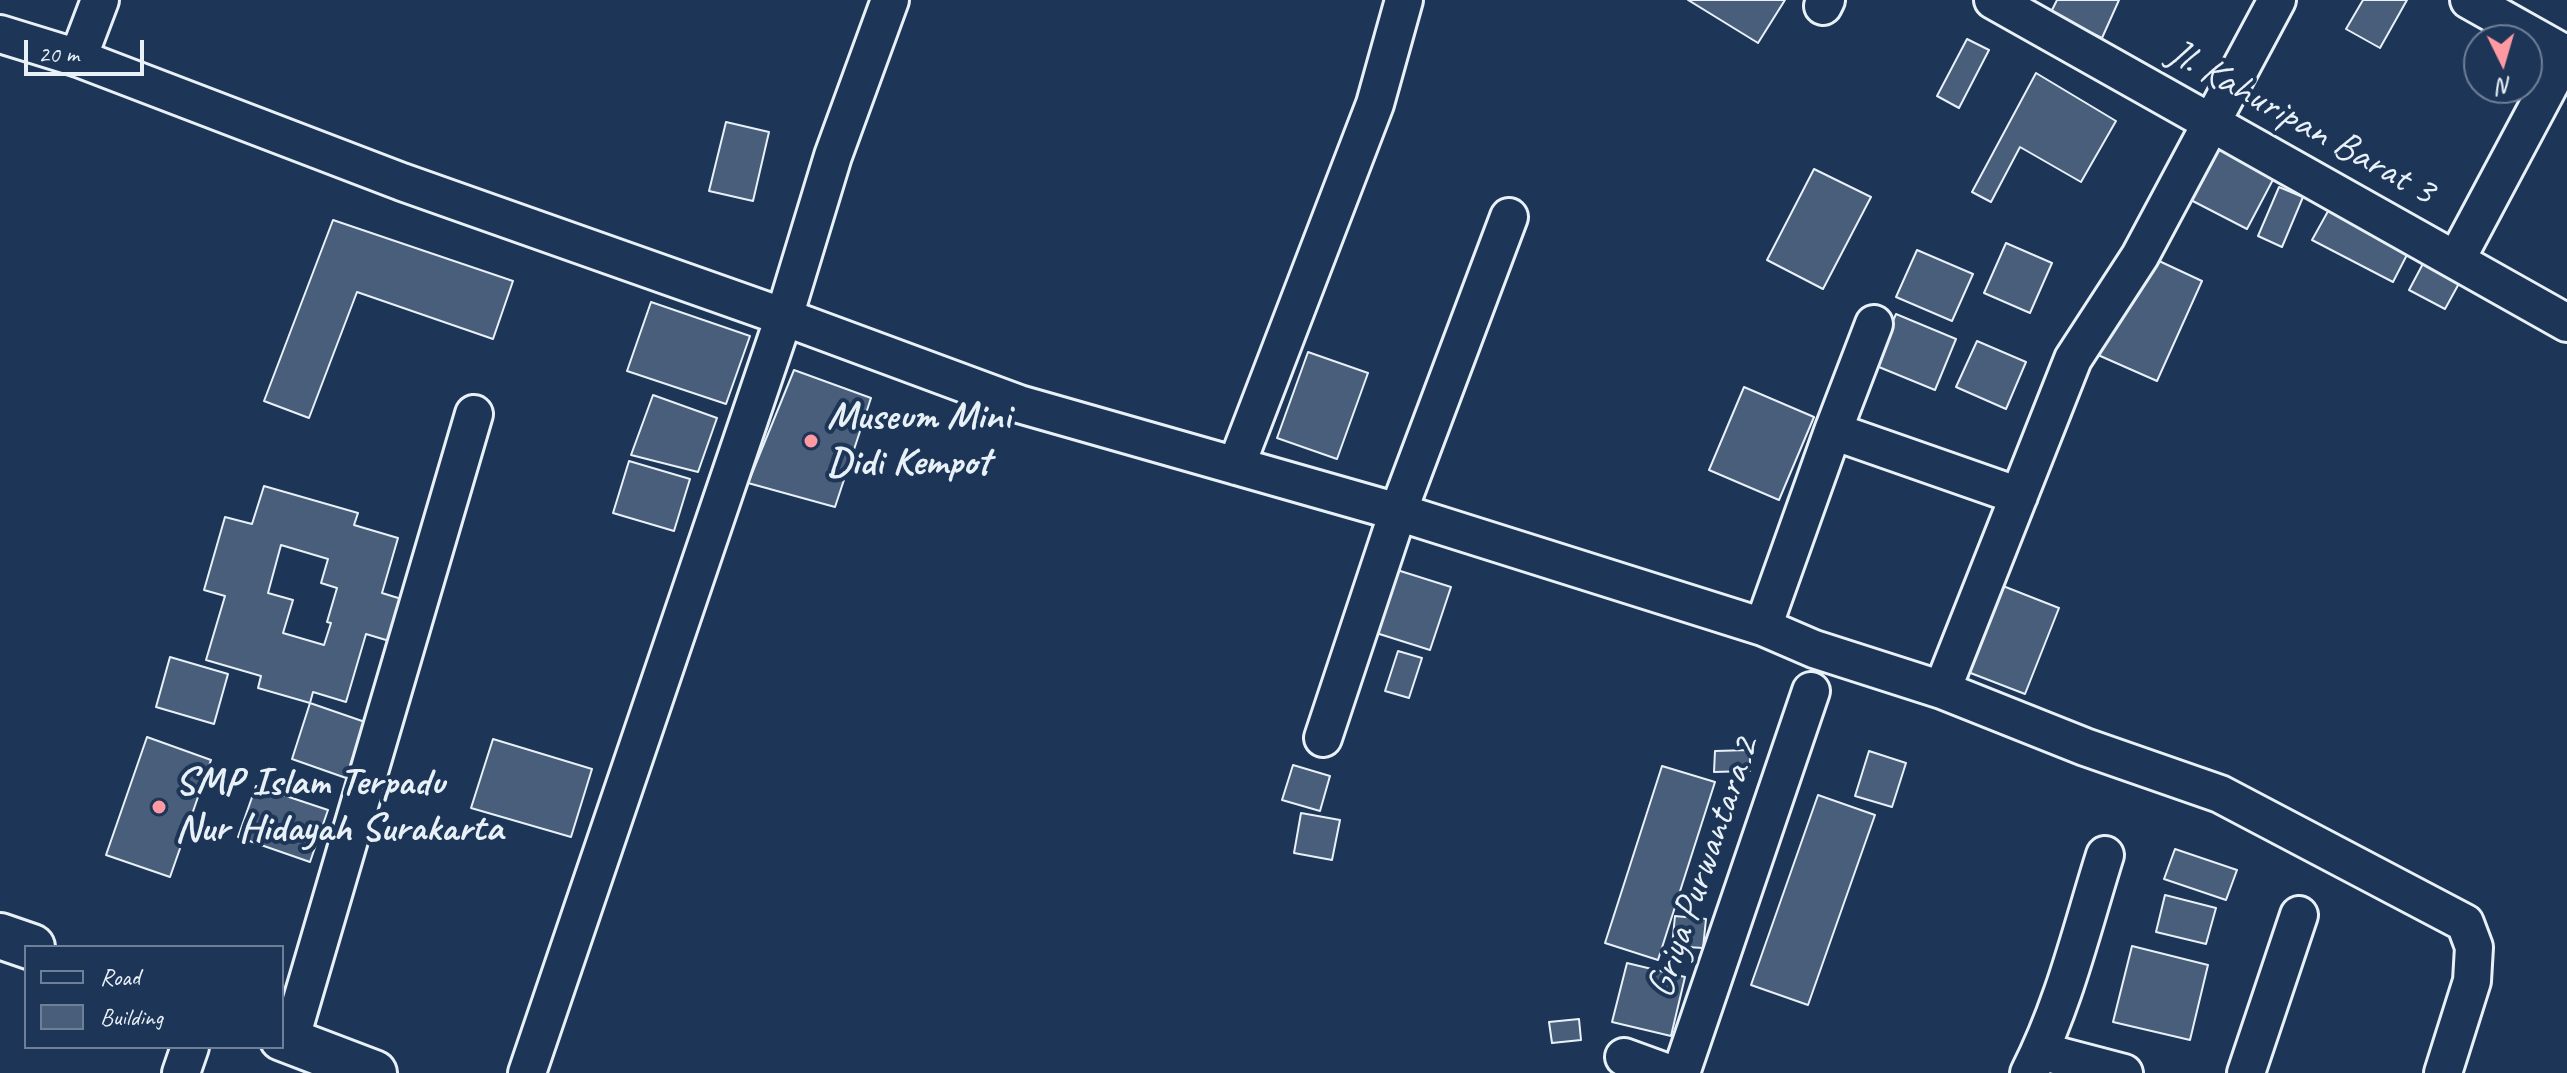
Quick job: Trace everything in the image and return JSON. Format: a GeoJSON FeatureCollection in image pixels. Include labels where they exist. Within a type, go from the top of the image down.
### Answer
{"type":"FeatureCollection","features":[{"type":"Feature","properties":{"kind":"street"},"geometry":{"type":"LineString","coordinates":[[78,58],[100,0]]}},
{"type":"Feature","properties":{"kind":"street"},"geometry":{"type":"LineString","coordinates":[[527,1073],[784,317],[833,156],[890,0]]}},
{"type":"Feature","properties":{"kind":"street"},"geometry":{"type":"LineString","coordinates":[[1236,466],[1375,104],[1404,0]]}},
{"type":"Feature","properties":{"kind":"street","name":"Jl. Kahuripan Barat 3"},"geometry":{"type":"LineString","coordinates":[[1993,0],[2567,323]]}},
{"type":"Feature","properties":{"kind":"street"},"geometry":{"type":"LineString","coordinates":[[1942,690],[2073,359],[2140,256],[2277,0]]}},
{"type":"Feature","properties":{"kind":"street"},"geometry":{"type":"LineString","coordinates":[[2456,260],[2567,54],[2469,0]]}},
{"type":"Feature","properties":{"kind":"street"},"geometry":{"type":"LineString","coordinates":[[0,34],[78,58],[387,177],[784,317],[1019,404],[1398,512],[1763,627],[1814,649],[1942,690],[2085,747],[2220,794],[2465,923],[2474,947],[2472,981],[2443,1073]]}},
{"type":"Feature","properties":{"kind":"street"},"geometry":{"type":"LineString","coordinates":[[1323,738],[1398,512],[1509,217]]}},
{"type":"Feature","properties":{"kind":"street"},"geometry":{"type":"LineString","coordinates":[[1763,627],[1874,324]]}},
{"type":"Feature","properties":{"kind":"street"},"geometry":{"type":"LineString","coordinates":[[374,1073],[286,1039],[474,414]]}},
{"type":"Feature","properties":{"kind":"street"},"geometry":{"type":"LineString","coordinates":[[1833,431],[2019,496]]}},
{"type":"Feature","properties":{"kind":"street","name":"Griya Purwantara 2"},"geometry":{"type":"LineString","coordinates":[[1681,1073],[1811,691]]}},
{"type":"Feature","properties":{"kind":"street"},"geometry":{"type":"LineString","coordinates":[[2105,855],[2060,998],[2034,1062],[2124,1073]]}},
{"type":"Feature","properties":{"kind":"street"},"geometry":{"type":"LineString","coordinates":[[2246,1073],[2299,915]]}},
{"type":"Feature","properties":{"kind":"street"},"geometry":{"type":"LineString","coordinates":[[0,936],[26,945]]}},
{"type":"Feature","properties":{"kind":"street"},"geometry":{"type":"LineString","coordinates":[[181,1073],[189,1049]]}},
{"type":"Feature","properties":{"kind":"street"},"geometry":{"type":"LineString","coordinates":[[1624,1057],[1668,1073]]}},
{"type":"Feature","properties":{"kind":"building"},"geometry":{"type":"Polygon","coordinates":[[[1688,0],[1785,0],[1758,43],[1688,0]]]}},
{"type":"Feature","properties":{"kind":"building"},"geometry":{"type":"Polygon","coordinates":[[[2057,0],[2119,0],[2102,38],[2050,14],[2057,0]]]}},
{"type":"Feature","properties":{"kind":"building"},"geometry":{"type":"Polygon","coordinates":[[[2363,0],[2407,0],[2380,48],[2346,29],[2363,0]]]}},
{"type":"Feature","properties":{"kind":"building"},"geometry":{"type":"Polygon","coordinates":[[[1967,39],[1989,50],[1959,108],[1937,96],[1967,39]]]}},
{"type":"Feature","properties":{"kind":"building"},"geometry":{"type":"Polygon","coordinates":[[[2036,73],[2116,121],[2081,182],[2020,147],[1991,202],[1972,192],[2036,73]]]}},
{"type":"Feature","properties":{"kind":"building"},"geometry":{"type":"Polygon","coordinates":[[[726,122],[769,132],[753,201],[709,191],[726,122]]]}},
{"type":"Feature","properties":{"kind":"building"},"geometry":{"type":"Polygon","coordinates":[[[2213,142],[2276,174],[2247,229],[2185,197],[2213,142]]]}},
{"type":"Feature","properties":{"kind":"building"},"geometry":{"type":"Polygon","coordinates":[[[1814,169],[1871,197],[1823,289],[1767,260],[1814,169]]]}},
{"type":"Feature","properties":{"kind":"building"},"geometry":{"type":"Polygon","coordinates":[[[2279,187],[2303,197],[2282,247],[2258,236],[2279,187]]]}},
{"type":"Feature","properties":{"kind":"building"},"geometry":{"type":"Polygon","coordinates":[[[2332,204],[2412,245],[2393,282],[2312,240],[2332,204]]]}},
{"type":"Feature","properties":{"kind":"building"},"geometry":{"type":"Polygon","coordinates":[[[333,220],[513,281],[493,339],[357,292],[309,418],[264,401],[333,220]]]}},
{"type":"Feature","properties":{"kind":"building"},"geometry":{"type":"Polygon","coordinates":[[[2006,243],[2052,263],[2030,313],[1984,293],[2006,243]]]}},
{"type":"Feature","properties":{"kind":"building"},"geometry":{"type":"Polygon","coordinates":[[[1917,250],[1973,274],[1952,321],[1896,297],[1917,250]]]}},
{"type":"Feature","properties":{"kind":"building"},"geometry":{"type":"Polygon","coordinates":[[[2144,254],[2202,281],[2157,381],[2098,355],[2144,254]]]}},
{"type":"Feature","properties":{"kind":"building"},"geometry":{"type":"Polygon","coordinates":[[[2426,258],[2462,278],[2445,309],[2409,290],[2426,258]]]}},
{"type":"Feature","properties":{"kind":"building"},"geometry":{"type":"Polygon","coordinates":[[[651,302],[750,336],[726,404],[627,371],[651,302]]]}},
{"type":"Feature","properties":{"kind":"building"},"geometry":{"type":"Polygon","coordinates":[[[1896,314],[1956,339],[1935,390],[1874,365],[1896,314]]]}},
{"type":"Feature","properties":{"kind":"building"},"geometry":{"type":"Polygon","coordinates":[[[1977,341],[2026,362],[2006,409],[1956,387],[1977,341]]]}},
{"type":"Feature","properties":{"kind":"building"},"geometry":{"type":"Polygon","coordinates":[[[1308,352],[1368,373],[1337,459],[1277,438],[1308,352]]]}},
{"type":"Feature","properties":{"kind":"building","name":"Museum Mini Didi Kempot"},"geometry":{"type":"Polygon","coordinates":[[[794,370],[871,398],[835,507],[748,483],[794,370]]]}},
{"type":"Feature","properties":{"kind":"building"},"geometry":{"type":"Polygon","coordinates":[[[1744,387],[1814,417],[1779,500],[1709,470],[1744,387]]]}},
{"type":"Feature","properties":{"kind":"building"},"geometry":{"type":"Polygon","coordinates":[[[653,395],[717,418],[698,472],[631,455],[653,395]]]}},
{"type":"Feature","properties":{"kind":"building"},"geometry":{"type":"Polygon","coordinates":[[[629,461],[690,479],[674,531],[613,513],[629,461]]]}},
{"type":"Feature","properties":{"kind":"building"},"geometry":{"type":"Polygon","coordinates":[[[264,486],[358,513],[354,525],[398,538],[382,593],[408,601],[396,643],[366,634],[346,702],[313,692],[310,703],[258,688],[261,676],[206,660],[225,596],[204,590],[225,517],[252,524],[264,486]],[[281,545],[268,593],[293,600],[283,633],[324,645],[337,588],[321,583],[328,559],[281,545]]]}},
{"type":"Feature","properties":{"kind":"building"},"geometry":{"type":"Polygon","coordinates":[[[1394,569],[1451,587],[1430,650],[1373,632],[1394,569]]]}},
{"type":"Feature","properties":{"kind":"building"},"geometry":{"type":"Polygon","coordinates":[[[2003,586],[2059,608],[2025,694],[1968,672],[2003,586]]]}},
{"type":"Feature","properties":{"kind":"building"},"geometry":{"type":"Polygon","coordinates":[[[1398,651],[1422,658],[1409,698],[1385,691],[1398,651]]]}},
{"type":"Feature","properties":{"kind":"building"},"geometry":{"type":"Polygon","coordinates":[[[170,657],[228,674],[214,724],[156,707],[170,657]]]}},
{"type":"Feature","properties":{"kind":"building"},"geometry":{"type":"Polygon","coordinates":[[[310,703],[365,722],[346,778],[292,759],[310,703]]]}},
{"type":"Feature","properties":{"kind":"building","name":"SMP Islam Terpadu Nur Hidayah Surakarta"},"geometry":{"type":"Polygon","coordinates":[[[147,737],[211,760],[170,877],[106,855],[147,737]]]}},
{"type":"Feature","properties":{"kind":"building"},"geometry":{"type":"Polygon","coordinates":[[[493,739],[592,769],[571,837],[471,808],[493,739]]]}},
{"type":"Feature","properties":{"kind":"building"},"geometry":{"type":"Polygon","coordinates":[[[1750,750],[1750,771],[1714,772],[1715,751],[1750,750]]]}},
{"type":"Feature","properties":{"kind":"building"},"geometry":{"type":"Polygon","coordinates":[[[1869,751],[1906,763],[1892,807],[1855,796],[1869,751]]]}},
{"type":"Feature","properties":{"kind":"building"},"geometry":{"type":"Polygon","coordinates":[[[1293,765],[1330,776],[1320,811],[1282,800],[1293,765]]]}},
{"type":"Feature","properties":{"kind":"building"},"geometry":{"type":"Polygon","coordinates":[[[1662,766],[1715,782],[1658,960],[1605,943],[1662,766]]]}},
{"type":"Feature","properties":{"kind":"building"},"geometry":{"type":"Polygon","coordinates":[[[256,786],[328,810],[310,862],[238,837],[256,786]]]}},
{"type":"Feature","properties":{"kind":"building"},"geometry":{"type":"Polygon","coordinates":[[[1818,795],[1875,815],[1808,1005],[1751,985],[1818,795]]]}},
{"type":"Feature","properties":{"kind":"building"},"geometry":{"type":"Polygon","coordinates":[[[1301,813],[1340,820],[1332,860],[1294,853],[1301,813]]]}},
{"type":"Feature","properties":{"kind":"building"},"geometry":{"type":"Polygon","coordinates":[[[2175,849],[2237,870],[2226,900],[2164,879],[2175,849]]]}},
{"type":"Feature","properties":{"kind":"building"},"geometry":{"type":"Polygon","coordinates":[[[2165,895],[2216,908],[2206,944],[2156,932],[2165,895]]]}},
{"type":"Feature","properties":{"kind":"building"},"geometry":{"type":"Polygon","coordinates":[[[1675,916],[1706,919],[1703,948],[1672,946],[1675,916]]]}},
{"type":"Feature","properties":{"kind":"building"},"geometry":{"type":"Polygon","coordinates":[[[2132,946],[2208,965],[2190,1040],[2113,1022],[2132,946]]]}},
{"type":"Feature","properties":{"kind":"building"},"geometry":{"type":"Polygon","coordinates":[[[1627,963],[1685,977],[1671,1036],[1612,1022],[1627,963]]]}},
{"type":"Feature","properties":{"kind":"building"},"geometry":{"type":"Polygon","coordinates":[[[1579,1019],[1581,1040],[1552,1043],[1549,1022],[1579,1019]]]}},
{"type":"Feature","properties":{"kind":"place","name":"Museum Mini Didi Kempot"},"geometry":{"type":"Point","coordinates":[811,441]}},
{"type":"Feature","properties":{"kind":"place","name":"SMP Islam Terpadu Nur Hidayah Surakarta"},"geometry":{"type":"Point","coordinates":[159,807]}}]}
